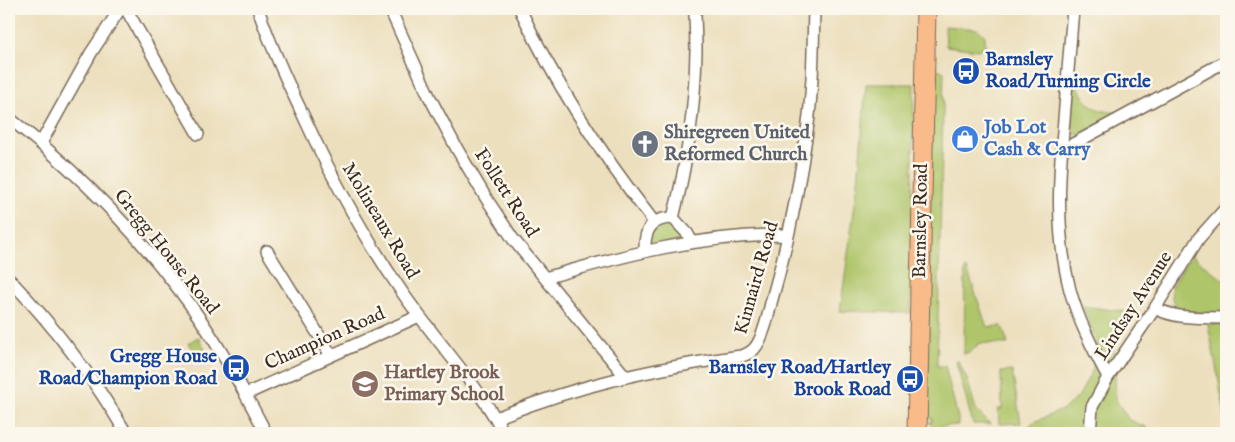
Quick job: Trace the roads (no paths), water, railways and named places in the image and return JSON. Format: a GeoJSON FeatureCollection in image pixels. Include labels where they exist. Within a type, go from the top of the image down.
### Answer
{"type":"FeatureCollection","features":[{"type":"Feature","properties":{"kind":"main road","name":"Barnsley Road"},"geometry":{"type":"LineString","coordinates":[[917,433],[926,9]]}},
{"type":"Feature","properties":{"kind":"street"},"geometry":{"type":"LineString","coordinates":[[41,143],[91,53],[120,9]]}},
{"type":"Feature","properties":{"kind":"street"},"geometry":{"type":"LineString","coordinates":[[126,9],[198,134]]}},
{"type":"Feature","properties":{"kind":"street","name":"Molineaux Road"},"geometry":{"type":"LineString","coordinates":[[258,9],[288,82],[340,193],[380,260],[419,316],[476,389],[504,433]]}},
{"type":"Feature","properties":{"kind":"street","name":"Follett Road"},"geometry":{"type":"LineString","coordinates":[[390,9],[429,96],[456,149],[513,239],[625,376]]}},
{"type":"Feature","properties":{"kind":"street"},"geometry":{"type":"LineString","coordinates":[[520,9],[555,76],[586,129],[616,173],[654,222]]}},
{"type":"Feature","properties":{"kind":"street"},"geometry":{"type":"LineString","coordinates":[[673,218],[681,186],[690,131],[696,51],[695,9]]}},
{"type":"Feature","properties":{"kind":"street","name":"Kinnaird Road"},"geometry":{"type":"LineString","coordinates":[[496,418],[567,392],[625,376],[684,364],[741,356],[748,354],[754,349],[767,318],[788,236],[808,130],[813,63],[814,9]]}},
{"type":"Feature","properties":{"kind":"street"},"geometry":{"type":"LineString","coordinates":[[1073,9],[1059,201],[1062,248],[1071,291],[1083,326],[1108,377]]}},
{"type":"Feature","properties":{"kind":"street"},"geometry":{"type":"LineString","coordinates":[[1062,150],[1226,61]]}},
{"type":"Feature","properties":{"kind":"street","name":"Gregg House Road"},"geometry":{"type":"LineString","coordinates":[[9,118],[78,176],[114,213],[178,287],[204,325],[246,394],[266,433]]}},
{"type":"Feature","properties":{"kind":"street","name":"Lindsay Avenue"},"geometry":{"type":"LineString","coordinates":[[1090,433],[1092,407],[1108,377],[1200,238],[1226,208]]}},
{"type":"Feature","properties":{"kind":"street"},"geometry":{"type":"LineString","coordinates":[[644,251],[644,240],[647,231],[654,222],[662,218],[673,218],[688,233],[692,242]]}},
{"type":"Feature","properties":{"kind":"street"},"geometry":{"type":"LineString","coordinates":[[545,278],[644,251],[692,242],[737,236],[788,236]]}},
{"type":"Feature","properties":{"kind":"street"},"geometry":{"type":"LineString","coordinates":[[267,251],[331,354]]}},
{"type":"Feature","properties":{"kind":"street"},"geometry":{"type":"LineString","coordinates":[[9,279],[35,306],[78,360],[104,396],[126,433]]}},
{"type":"Feature","properties":{"kind":"street"},"geometry":{"type":"LineString","coordinates":[[1155,308],[1179,317],[1226,318]]}},
{"type":"Feature","properties":{"kind":"street","name":"Champion Road"},"geometry":{"type":"LineString","coordinates":[[246,394],[331,354],[419,316]]}},
{"type":"Feature","properties":{"kind":"place","name":"Barnsley Road/Turning Circle"},"geometry":{"type":"Point","coordinates":[966,71]}},
{"type":"Feature","properties":{"kind":"place","name":"Job Lot Cash & Carry"},"geometry":{"type":"Point","coordinates":[965,139]}},
{"type":"Feature","properties":{"kind":"place","name":"Shiregreen United Reformed Church"},"geometry":{"type":"Point","coordinates":[645,144]}},
{"type":"Feature","properties":{"kind":"place","name":"Gregg House Road/Champion Road"},"geometry":{"type":"Point","coordinates":[236,368]}},
{"type":"Feature","properties":{"kind":"place","name":"Barnsley Road/Hartley Brook Road"},"geometry":{"type":"Point","coordinates":[910,379]}},
{"type":"Feature","properties":{"kind":"place","name":"Hartley Brook Primary School"},"geometry":{"type":"Point","coordinates":[365,384]}}]}
